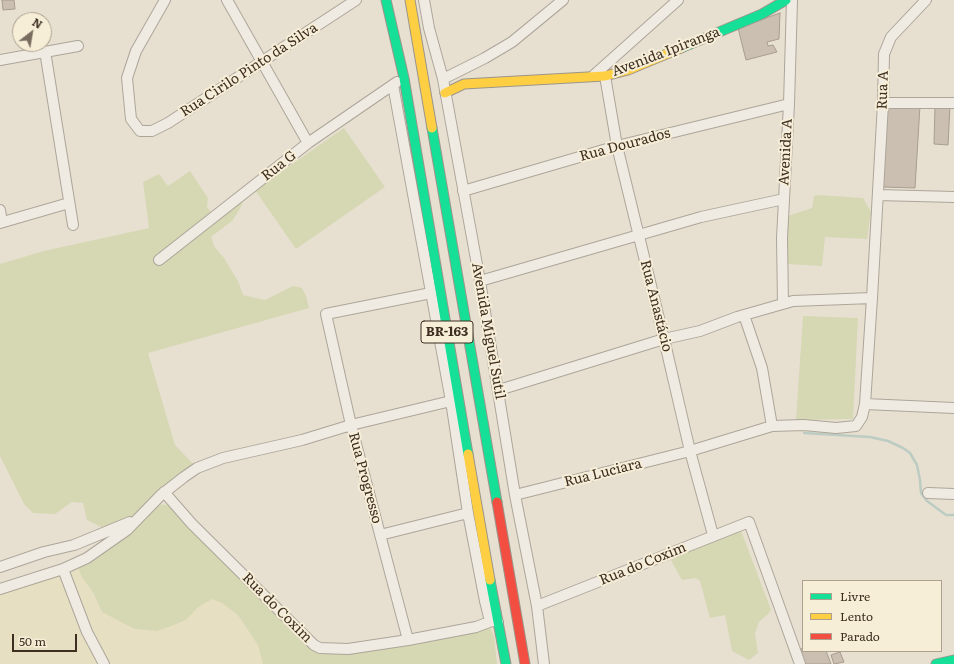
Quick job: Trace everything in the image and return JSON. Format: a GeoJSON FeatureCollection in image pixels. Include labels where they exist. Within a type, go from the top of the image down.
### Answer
{"type":"FeatureCollection","features":[{"type":"Feature","properties":{"kind":"main road","name":"BR-163"},"geometry":{"type":"LineString","coordinates":[[386,0],[404,78],[492,594],[495,622],[506,664]]}},
{"type":"Feature","properties":{"kind":"main road","name":"Avenida Miguel Sutil"},"geometry":{"type":"LineString","coordinates":[[410,0],[525,664]]}},
{"type":"Feature","properties":{"kind":"main road","name":"Avenida Ipiranga"},"geometry":{"type":"LineString","coordinates":[[445,94],[464,84],[605,76],[628,70],[762,14],[786,0]]}},
{"type":"Feature","properties":{"kind":"main road"},"geometry":{"type":"LineString","coordinates":[[936,664],[954,660]]}},
{"type":"Feature","properties":{"kind":"street","name":"Rua Cirilo Pinto da Silva"},"geometry":{"type":"LineString","coordinates":[[165,0],[136,51],[127,78],[131,119],[140,131],[152,131],[168,123],[356,0]]}},
{"type":"Feature","properties":{"kind":"street"},"geometry":{"type":"LineString","coordinates":[[227,0],[308,143]]}},
{"type":"Feature","properties":{"kind":"street","name":"Avenida Miguel Sutil"},"geometry":{"type":"LineString","coordinates":[[424,0],[429,28],[443,79],[480,281],[515,495],[537,606],[544,664]]}},
{"type":"Feature","properties":{"kind":"street"},"geometry":{"type":"LineString","coordinates":[[443,79],[512,42],[563,0]]}},
{"type":"Feature","properties":{"kind":"street"},"geometry":{"type":"LineString","coordinates":[[594,76],[678,0]]}},
{"type":"Feature","properties":{"kind":"street","name":"Avenida A"},"geometry":{"type":"LineString","coordinates":[[783,304],[782,238],[789,104],[792,0]]}},
{"type":"Feature","properties":{"kind":"street","name":"Rua A"},"geometry":{"type":"LineString","coordinates":[[865,404],[883,103],[884,54],[891,37],[926,0]]}},
{"type":"Feature","properties":{"kind":"street"},"geometry":{"type":"LineString","coordinates":[[52,51],[78,46]]}},
{"type":"Feature","properties":{"kind":"street"},"geometry":{"type":"LineString","coordinates":[[0,60],[45,52],[73,226]]}},
{"type":"Feature","properties":{"kind":"street","name":"Rua Anastácio"},"geometry":{"type":"LineString","coordinates":[[605,76],[617,146],[690,452],[713,535]]}},
{"type":"Feature","properties":{"kind":"street","name":"Rua G"},"geometry":{"type":"LineString","coordinates":[[159,260],[308,143],[404,78]]}},
{"type":"Feature","properties":{"kind":"street"},"geometry":{"type":"LineString","coordinates":[[393,85],[451,400],[468,513],[485,601],[489,617],[495,622]]}},
{"type":"Feature","properties":{"kind":"street"},"geometry":{"type":"LineString","coordinates":[[883,103],[954,104]]}},
{"type":"Feature","properties":{"kind":"street","name":"Rua Dourados"},"geometry":{"type":"LineString","coordinates":[[463,191],[617,146],[789,104]]}},
{"type":"Feature","properties":{"kind":"street"},"geometry":{"type":"LineString","coordinates":[[878,195],[954,197]]}},
{"type":"Feature","properties":{"kind":"street"},"geometry":{"type":"LineString","coordinates":[[480,281],[702,217],[784,199]]}},
{"type":"Feature","properties":{"kind":"street"},"geometry":{"type":"LineString","coordinates":[[0,210],[1,223],[69,202]]}},
{"type":"Feature","properties":{"kind":"street","name":"Rua Progresso"},"geometry":{"type":"LineString","coordinates":[[408,640],[351,425],[326,314],[431,293]]}},
{"type":"Feature","properties":{"kind":"street"},"geometry":{"type":"LineString","coordinates":[[499,390],[664,339],[700,331],[744,315],[793,301],[872,298]]}},
{"type":"Feature","properties":{"kind":"street"},"geometry":{"type":"LineString","coordinates":[[744,315],[762,368],[772,426]]}},
{"type":"Feature","properties":{"kind":"street"},"geometry":{"type":"LineString","coordinates":[[0,589],[63,569],[88,558],[127,530],[164,492],[197,468],[223,458],[302,440],[351,425],[451,400]]}},
{"type":"Feature","properties":{"kind":"street"},"geometry":{"type":"LineString","coordinates":[[865,404],[954,408]]}},
{"type":"Feature","properties":{"kind":"street","name":"Rua Luciara"},"geometry":{"type":"LineString","coordinates":[[515,495],[690,452],[772,426],[804,425],[836,428],[856,426],[862,417],[865,404]]}},
{"type":"Feature","properties":{"kind":"street","name":"Rua do Coxim"},"geometry":{"type":"LineString","coordinates":[[164,492],[192,524],[314,645],[320,648],[348,649],[408,640],[495,622]]}},
{"type":"Feature","properties":{"kind":"street"},"geometry":{"type":"LineString","coordinates":[[928,492],[954,494]]}},
{"type":"Feature","properties":{"kind":"street"},"geometry":{"type":"LineString","coordinates":[[380,535],[468,513]]}},
{"type":"Feature","properties":{"kind":"street"},"geometry":{"type":"LineString","coordinates":[[0,568],[44,552],[74,545],[137,520]]}},
{"type":"Feature","properties":{"kind":"street","name":"Rua do Coxim"},"geometry":{"type":"LineString","coordinates":[[537,606],[749,522],[800,664]]}},
{"type":"Feature","properties":{"kind":"street"},"geometry":{"type":"LineString","coordinates":[[63,569],[87,632],[104,664]]}},
{"type":"Feature","properties":{"kind":"shaded area"},"geometry":{"type":"Polygon","coordinates":[[[140,513],[186,514],[329,652],[497,664],[0,664],[0,592],[78,567],[118,543],[140,513]]]}},
{"type":"Feature","properties":{"kind":"green space"},"geometry":{"type":"Polygon","coordinates":[[[344,128],[385,187],[296,249],[255,190],[344,128]]]}},
{"type":"Feature","properties":{"kind":"green space"},"geometry":{"type":"Polygon","coordinates":[[[190,171],[208,198],[207,207],[211,212],[244,196],[241,207],[233,220],[211,237],[214,246],[224,258],[238,281],[243,295],[265,300],[293,286],[302,288],[309,308],[148,353],[175,445],[196,467],[148,504],[171,505],[186,514],[329,652],[489,625],[494,637],[497,664],[263,664],[258,645],[238,615],[222,603],[212,599],[198,607],[186,620],[171,626],[157,631],[135,629],[102,612],[93,592],[82,577],[78,567],[118,543],[139,513],[107,530],[87,520],[83,503],[72,502],[55,514],[33,513],[24,504],[0,456],[0,264],[44,251],[149,228],[143,182],[159,174],[168,186],[190,171]]]}},
{"type":"Feature","properties":{"kind":"green space"},"geometry":{"type":"Polygon","coordinates":[[[819,195],[863,198],[871,212],[867,239],[825,237],[822,266],[787,264],[788,216],[812,208],[814,196],[819,195]]]}},
{"type":"Feature","properties":{"kind":"green space"},"geometry":{"type":"Polygon","coordinates":[[[803,316],[858,318],[853,419],[796,420],[803,316]]]}},
{"type":"Feature","properties":{"kind":"green space"},"geometry":{"type":"Polygon","coordinates":[[[740,528],[771,610],[759,622],[755,634],[758,653],[749,660],[732,651],[725,615],[710,618],[700,581],[696,578],[682,580],[669,557],[740,528]]]}},
{"type":"Feature","properties":{"kind":"building"},"geometry":{"type":"Polygon","coordinates":[[[2,0],[14,0],[15,9],[3,10],[2,0]]]}},
{"type":"Feature","properties":{"kind":"building"},"geometry":{"type":"Polygon","coordinates":[[[780,13],[779,39],[767,42],[768,46],[773,45],[777,52],[746,60],[738,28],[780,13]]]}},
{"type":"Feature","properties":{"kind":"building"},"geometry":{"type":"Polygon","coordinates":[[[885,105],[920,106],[915,188],[884,187],[881,183],[885,105]]]}},
{"type":"Feature","properties":{"kind":"building"},"geometry":{"type":"Polygon","coordinates":[[[935,106],[950,106],[948,145],[934,144],[935,106]]]}},
{"type":"Feature","properties":{"kind":"building"},"geometry":{"type":"Polygon","coordinates":[[[802,648],[802,652],[826,652],[831,664],[804,664],[799,650],[802,648]]]}},
{"type":"Feature","properties":{"kind":"building"},"geometry":{"type":"Polygon","coordinates":[[[840,652],[844,662],[834,664],[831,655],[840,652]]]}},
{"type":"Feature","properties":{"kind":"waterway"},"geometry":{"type":"LineString","coordinates":[[804,433],[870,437],[888,441],[903,448],[910,453],[917,465],[921,493],[927,501],[946,515],[954,515]]}},
{"type":"Feature","properties":{"kind":"traffic: fast"},"geometry":{"type":"LineString","coordinates":[[386,0],[404,78],[468,454]]}},
{"type":"Feature","properties":{"kind":"traffic: fast"},"geometry":{"type":"LineString","coordinates":[[681,48],[762,14],[786,0]]}},
{"type":"Feature","properties":{"kind":"traffic: fast"},"geometry":{"type":"LineString","coordinates":[[432,128],[497,502]]}},
{"type":"Feature","properties":{"kind":"traffic: fast"},"geometry":{"type":"LineString","coordinates":[[490,580],[506,664]]}},
{"type":"Feature","properties":{"kind":"traffic: fast"},"geometry":{"type":"LineString","coordinates":[[936,664],[954,660]]}},
{"type":"Feature","properties":{"kind":"traffic: slow"},"geometry":{"type":"LineString","coordinates":[[410,0],[432,128]]}},
{"type":"Feature","properties":{"kind":"traffic: slow"},"geometry":{"type":"LineString","coordinates":[[445,93],[464,84],[605,76],[628,70],[681,48]]}},
{"type":"Feature","properties":{"kind":"traffic: slow"},"geometry":{"type":"LineString","coordinates":[[468,454],[490,580]]}},
{"type":"Feature","properties":{"kind":"traffic: jam"},"geometry":{"type":"LineString","coordinates":[[497,502],[525,664]]}}]}
